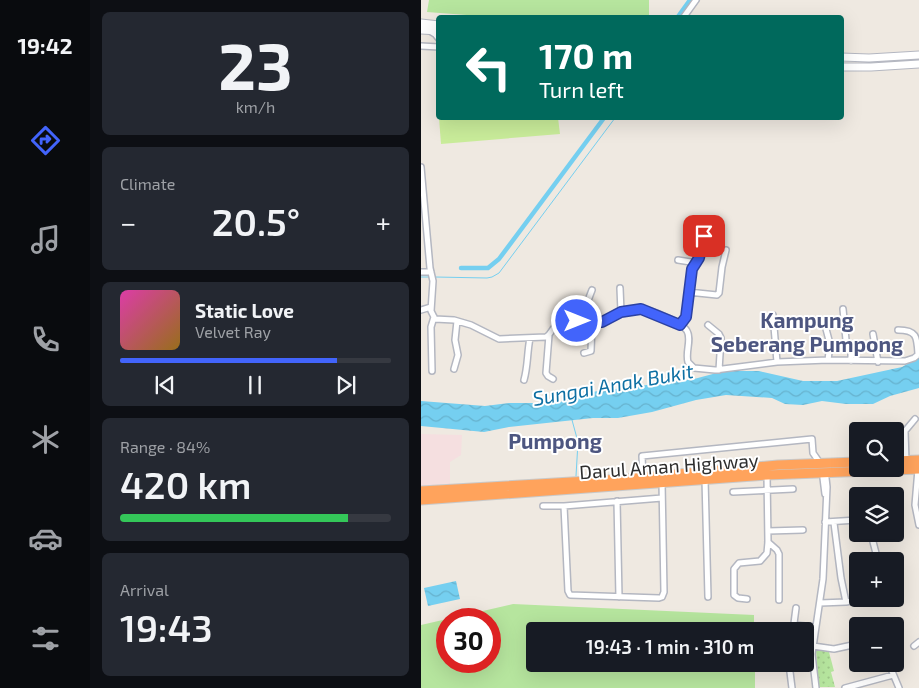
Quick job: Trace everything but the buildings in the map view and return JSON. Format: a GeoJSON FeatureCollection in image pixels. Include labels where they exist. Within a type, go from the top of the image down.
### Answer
{"type":"FeatureCollection","features":[{"type":"Feature","properties":{"kind":"highway"},"geometry":{"type":"LineString","coordinates":[[906,461],[918,466]]}},
{"type":"Feature","properties":{"kind":"highway"},"geometry":{"type":"LineString","coordinates":[[823,470],[849,463]]}},
{"type":"Feature","properties":{"kind":"highway","name":"Darul Aman Highway"},"geometry":{"type":"LineString","coordinates":[[421,491],[464,487],[586,482],[797,464],[823,470]]}},
{"type":"Feature","properties":{"kind":"highway","name":"Darul Aman Highway"},"geometry":{"type":"LineString","coordinates":[[421,500],[477,494],[823,470],[918,466]]}},
{"type":"Feature","properties":{"kind":"highway"},"geometry":{"type":"LineString","coordinates":[[464,487],[477,494],[490,486]]}},
{"type":"Feature","properties":{"kind":"main road"},"geometry":{"type":"LineString","coordinates":[[421,23],[436,25]]}},
{"type":"Feature","properties":{"kind":"main road"},"geometry":{"type":"LineString","coordinates":[[844,57],[869,58],[919,55]]}},
{"type":"Feature","properties":{"kind":"main road"},"geometry":{"type":"LineString","coordinates":[[844,67],[919,64]]}},
{"type":"Feature","properties":{"kind":"street"},"geometry":{"type":"LineString","coordinates":[[685,15],[696,0]]}},
{"type":"Feature","properties":{"kind":"street"},"geometry":{"type":"LineString","coordinates":[[421,46],[436,47]]}},
{"type":"Feature","properties":{"kind":"street"},"geometry":{"type":"LineString","coordinates":[[421,167],[433,280],[431,307],[434,317],[431,327],[432,371]]}},
{"type":"Feature","properties":{"kind":"street"},"geometry":{"type":"LineString","coordinates":[[680,325],[688,311],[688,292],[692,269],[697,263],[704,236]]}},
{"type":"Feature","properties":{"kind":"street"},"geometry":{"type":"LineString","coordinates":[[688,292],[717,295],[720,289],[722,267],[727,250]]}},
{"type":"Feature","properties":{"kind":"street"},"geometry":{"type":"LineString","coordinates":[[678,260],[697,263]]}},
{"type":"Feature","properties":{"kind":"street"},"geometry":{"type":"LineString","coordinates":[[421,272],[431,272]]}},
{"type":"Feature","properties":{"kind":"street"},"geometry":{"type":"LineString","coordinates":[[620,288],[621,312]]}},
{"type":"Feature","properties":{"kind":"street"},"geometry":{"type":"LineString","coordinates":[[584,353],[591,351],[587,303],[592,290]]}},
{"type":"Feature","properties":{"kind":"street"},"geometry":{"type":"LineString","coordinates":[[421,310],[431,307]]}},
{"type":"Feature","properties":{"kind":"street"},"geometry":{"type":"LineString","coordinates":[[553,379],[546,373],[549,335],[554,327],[558,324],[577,321],[606,320],[621,312],[641,309],[680,325],[688,333],[687,357],[689,364],[697,368],[719,370],[777,362],[828,360],[878,362],[905,361],[914,358],[919,354],[915,334],[909,330],[898,330]]}},
{"type":"Feature","properties":{"kind":"street"},"geometry":{"type":"LineString","coordinates":[[843,309],[846,340],[852,349],[851,362]]}},
{"type":"Feature","properties":{"kind":"street"},"geometry":{"type":"LineString","coordinates":[[773,315],[777,362]]}},
{"type":"Feature","properties":{"kind":"street"},"geometry":{"type":"LineString","coordinates":[[434,317],[439,320],[471,324],[499,339],[549,335]]}},
{"type":"Feature","properties":{"kind":"street"},"geometry":{"type":"LineString","coordinates":[[454,369],[458,355],[455,340],[457,321]]}},
{"type":"Feature","properties":{"kind":"street"},"geometry":{"type":"LineString","coordinates":[[708,325],[721,338],[719,370]]}},
{"type":"Feature","properties":{"kind":"street"},"geometry":{"type":"LineString","coordinates":[[826,328],[830,344],[828,360]]}},
{"type":"Feature","properties":{"kind":"street"},"geometry":{"type":"LineString","coordinates":[[873,334],[878,362]]}},
{"type":"Feature","properties":{"kind":"street"},"geometry":{"type":"LineString","coordinates":[[524,380],[528,365],[526,355],[530,338]]}},
{"type":"Feature","properties":{"kind":"street"},"geometry":{"type":"LineString","coordinates":[[906,461],[905,431],[915,419]]}},
{"type":"Feature","properties":{"kind":"street"},"geometry":{"type":"LineString","coordinates":[[643,477],[642,456],[812,439],[813,453],[826,478],[823,579],[814,640]]}},
{"type":"Feature","properties":{"kind":"street"},"geometry":{"type":"LineString","coordinates":[[918,466],[915,505],[919,525]]}},
{"type":"Feature","properties":{"kind":"street"},"geometry":{"type":"LineString","coordinates":[[747,599],[738,598],[734,595],[735,566],[739,563],[760,561],[767,553],[767,475]]}},
{"type":"Feature","properties":{"kind":"street"},"geometry":{"type":"LineString","coordinates":[[705,479],[708,598]]}},
{"type":"Feature","properties":{"kind":"street"},"geometry":{"type":"LineString","coordinates":[[564,506],[569,594],[574,597],[659,598],[663,595],[662,482]]}},
{"type":"Feature","properties":{"kind":"street"},"geometry":{"type":"LineString","coordinates":[[733,492],[793,489]]}},
{"type":"Feature","properties":{"kind":"street"},"geometry":{"type":"LineString","coordinates":[[543,506],[662,498]]}},
{"type":"Feature","properties":{"kind":"street"},"geometry":{"type":"LineString","coordinates":[[617,501],[619,597]]}},
{"type":"Feature","properties":{"kind":"street"},"geometry":{"type":"LineString","coordinates":[[825,522],[849,521]]}},
{"type":"Feature","properties":{"kind":"street"},"geometry":{"type":"LineString","coordinates":[[834,523],[846,602]]}},
{"type":"Feature","properties":{"kind":"street"},"geometry":{"type":"LineString","coordinates":[[768,531],[803,530]]}},
{"type":"Feature","properties":{"kind":"street"},"geometry":{"type":"LineString","coordinates":[[768,542],[779,554],[779,600]]}},
{"type":"Feature","properties":{"kind":"street"},"geometry":{"type":"LineString","coordinates":[[820,603],[849,601]]}},
{"type":"Feature","properties":{"kind":"street"},"geometry":{"type":"LineString","coordinates":[[794,622],[796,608]]}},
{"type":"Feature","properties":{"kind":"street"},"geometry":{"type":"LineString","coordinates":[[814,646],[835,649],[849,646]]}},
{"type":"Feature","properties":{"kind":"street"},"geometry":{"type":"LineString","coordinates":[[814,671],[816,688]]}},
{"type":"Feature","properties":{"kind":"street"},"geometry":{"type":"LineString","coordinates":[[790,672],[792,688]]}},
{"type":"Feature","properties":{"kind":"street"},"geometry":{"type":"LineString","coordinates":[[892,672],[899,688]]}},
{"type":"Feature","properties":{"kind":"street"},"geometry":{"type":"LineString","coordinates":[[845,688],[893,675]]}},
{"type":"Feature","properties":{"kind":"shaded area"},"geometry":{"type":"Polygon","coordinates":[[[421,434],[462,435],[461,455],[450,462],[450,484],[421,486],[421,434]]]}},
{"type":"Feature","properties":{"kind":"green space"},"geometry":{"type":"Polygon","coordinates":[[[429,0],[649,0],[649,15],[466,15],[427,12],[429,0]]]}},
{"type":"Feature","properties":{"kind":"green space"},"geometry":{"type":"Polygon","coordinates":[[[439,120],[558,120],[560,134],[441,144],[439,120]]]}},
{"type":"Feature","properties":{"kind":"green space"},"geometry":{"type":"Polygon","coordinates":[[[513,604],[754,615],[754,622],[526,622],[526,672],[755,672],[755,688],[421,688],[421,625],[436,622],[436,673],[501,673],[501,608],[496,608],[513,604]]]}},
{"type":"Feature","properties":{"kind":"green space"},"geometry":{"type":"Polygon","coordinates":[[[816,650],[829,652],[834,671],[831,672],[835,687],[819,687],[816,650]]]}},
{"type":"Feature","properties":{"kind":"water"},"geometry":{"type":"Polygon","coordinates":[[[919,357],[919,388],[890,396],[873,404],[846,404],[822,401],[803,405],[785,404],[772,398],[726,395],[618,418],[593,418],[509,427],[484,432],[421,426],[421,401],[485,406],[509,403],[557,403],[591,392],[694,379],[724,371],[759,371],[803,381],[837,381],[902,367],[919,357]]]}},
{"type":"Feature","properties":{"kind":"water"},"geometry":{"type":"Polygon","coordinates":[[[456,581],[460,599],[428,606],[424,588],[456,581]]]}},
{"type":"Feature","properties":{"kind":"waterway"},"geometry":{"type":"LineString","coordinates":[[679,15],[690,0]]}},
{"type":"Feature","properties":{"kind":"waterway"},"geometry":{"type":"LineString","coordinates":[[461,268],[488,268],[499,259],[603,120]]}},
{"type":"Feature","properties":{"kind":"waterway"},"geometry":{"type":"LineString","coordinates":[[435,277],[487,278],[499,273],[614,120]]}},
{"type":"Feature","properties":{"kind":"waterway"},"geometry":{"type":"LineString","coordinates":[[421,277],[429,277]]}},
{"type":"Feature","properties":{"kind":"waterway"},"geometry":{"type":"LineString","coordinates":[[572,420],[578,442],[576,476]]}},
{"type":"Feature","properties":{"kind":"district","name":"Kampung Seberang Pumpong"},"geometry":{"type":"Point","coordinates":[807,333]}},
{"type":"Feature","properties":{"kind":"district","name":"Pumpong"},"geometry":{"type":"Point","coordinates":[555,442]}},
{"type":"Feature","properties":{"kind":"route"},"geometry":{"type":"LineString","coordinates":[[577,321],[602,322],[621,312],[641,309],[670,319],[680,325],[688,311],[688,292],[692,269],[699,258],[704,236]]}},
{"type":"Feature","properties":{"kind":"water label","name":"Sungai Anak Bukit"},"geometry":{"type":"Point","coordinates":[613,385]}}]}
